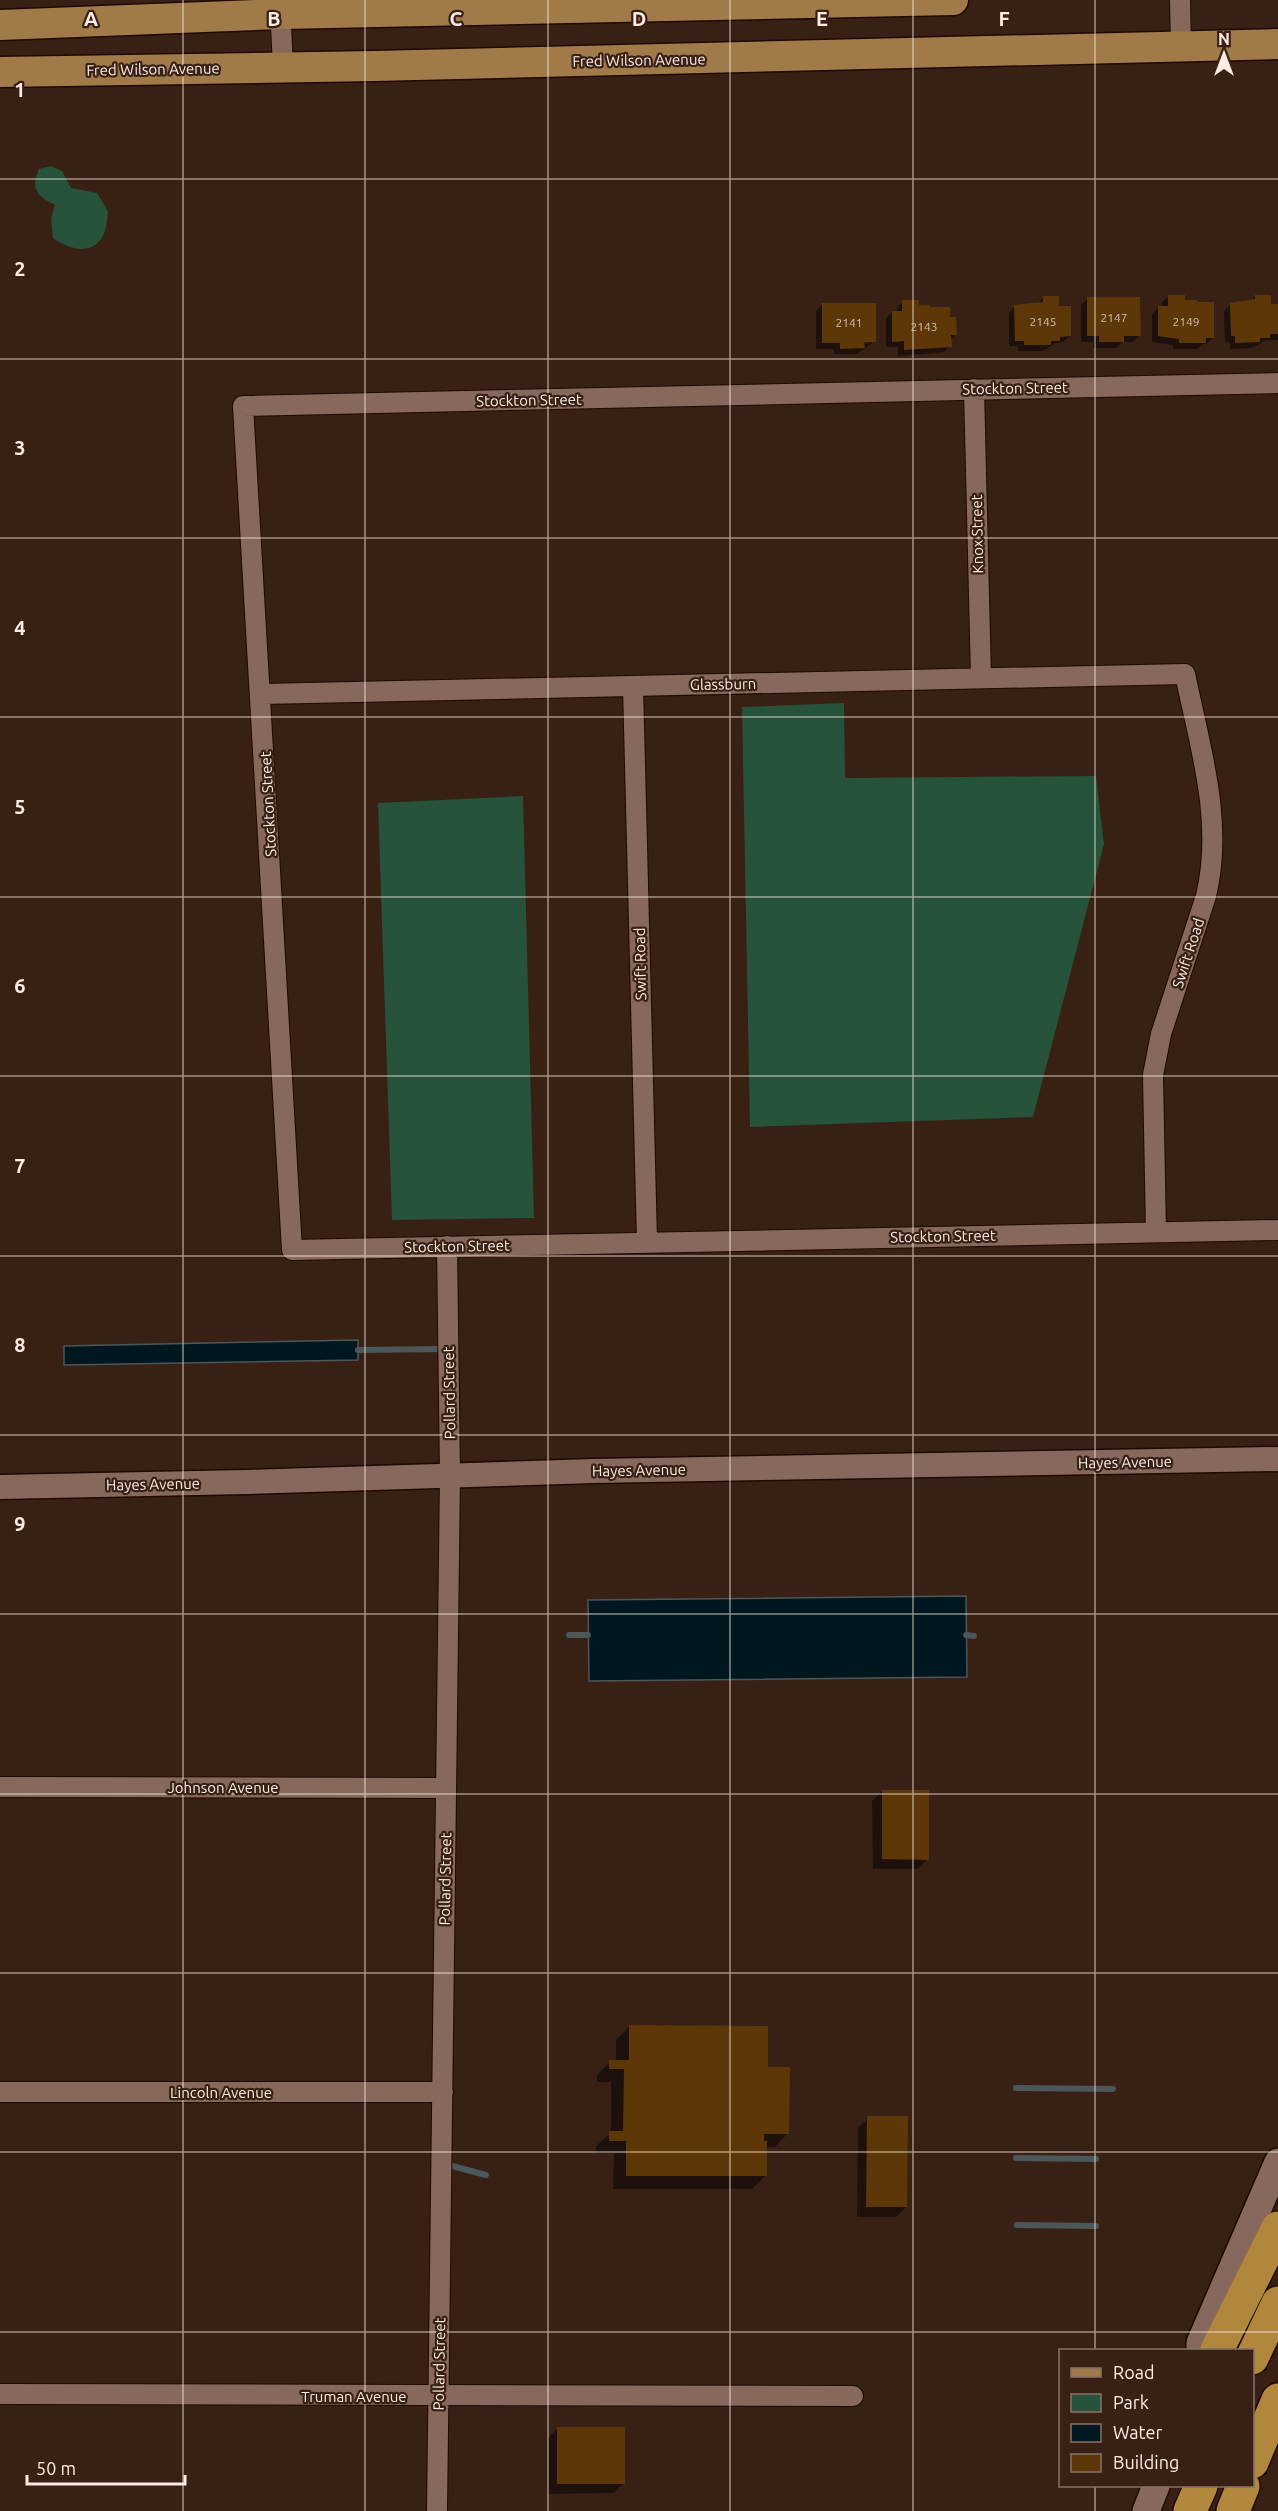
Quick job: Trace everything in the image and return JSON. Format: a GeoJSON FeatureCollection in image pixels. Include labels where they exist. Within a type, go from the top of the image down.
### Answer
{"type":"FeatureCollection","features":[{"type":"Feature","properties":{"kind":"highway"},"geometry":{"type":"LineString","coordinates":[[1218,2349],[1278,2228]]}},
{"type":"Feature","properties":{"kind":"highway"},"geometry":{"type":"LineString","coordinates":[[1254,2354],[1278,2303]]}},
{"type":"Feature","properties":{"kind":"highway"},"geometry":{"type":"LineString","coordinates":[[1254,2457],[1278,2400]]}},
{"type":"Feature","properties":{"kind":"highway"},"geometry":{"type":"LineString","coordinates":[[1191,2511],[1201,2487]]}},
{"type":"Feature","properties":{"kind":"highway"},"geometry":{"type":"LineString","coordinates":[[1233,2511],[1243,2487]]}},
{"type":"Feature","properties":{"kind":"main road"},"geometry":{"type":"LineString","coordinates":[[0,25],[281,7],[953,0]]}},
{"type":"Feature","properties":{"kind":"main road","name":"Fred Wilson Avenue"},"geometry":{"type":"LineString","coordinates":[[0,72],[1181,48],[1278,44]]}},
{"type":"Feature","properties":{"kind":"main road"},"geometry":{"type":"LineString","coordinates":[[1200,2349],[1200,2343],[1247,2229],[1278,2162]]}},
{"type":"Feature","properties":{"kind":"main road"},"geometry":{"type":"LineString","coordinates":[[1146,2511],[1156,2487]]}},
{"type":"Feature","properties":{"kind":"street"},"geometry":{"type":"LineString","coordinates":[[1180,0],[1181,48]]}},
{"type":"Feature","properties":{"kind":"street"},"geometry":{"type":"LineString","coordinates":[[281,7],[283,67]]}},
{"type":"Feature","properties":{"kind":"street","name":"Stockton Street"},"geometry":{"type":"LineString","coordinates":[[1278,383],[243,406],[262,694],[292,1250],[1278,1230]]}},
{"type":"Feature","properties":{"kind":"street","name":"Knox Street"},"geometry":{"type":"LineString","coordinates":[[974,389],[981,678]]}},
{"type":"Feature","properties":{"kind":"street","name":"Glassburn"},"geometry":{"type":"LineString","coordinates":[[262,694],[1185,674]]}},
{"type":"Feature","properties":{"kind":"street","name":"Swift Road"},"geometry":{"type":"LineString","coordinates":[[1156,1232],[1153,1075],[1161,1034],[1212,874],[1214,851],[1208,784],[1185,674]]}},
{"type":"Feature","properties":{"kind":"street","name":"Swift Road"},"geometry":{"type":"LineString","coordinates":[[633,686],[647,1242]]}},
{"type":"Feature","properties":{"kind":"street","name":"Pollard Street"},"geometry":{"type":"LineString","coordinates":[[437,2511],[450,1475],[447,1246]]}},
{"type":"Feature","properties":{"kind":"street","name":"Hayes Avenue"},"geometry":{"type":"LineString","coordinates":[[0,1487],[450,1475],[1278,1459]]}},
{"type":"Feature","properties":{"kind":"street","name":"Johnson Avenue"},"geometry":{"type":"LineString","coordinates":[[0,1786],[446,1788]]}},
{"type":"Feature","properties":{"kind":"street","name":"Lincoln Avenue"},"geometry":{"type":"LineString","coordinates":[[0,2092],[443,2092]]}},
{"type":"Feature","properties":{"kind":"street","name":"Truman Avenue"},"geometry":{"type":"LineString","coordinates":[[0,2394],[853,2396]]}},
{"type":"Feature","properties":{"kind":"green space"},"geometry":{"type":"Polygon","coordinates":[[[51,166],[62,171],[71,188],[97,193],[108,211],[103,236],[96,244],[78,249],[53,238],[51,218],[55,205],[44,199],[35,187],[39,169],[51,166]]]}},
{"type":"Feature","properties":{"kind":"green space"},"geometry":{"type":"Polygon","coordinates":[[[844,703],[845,778],[1096,776],[1104,844],[1033,1117],[750,1127],[742,707],[844,703]]]}},
{"type":"Feature","properties":{"kind":"green space"},"geometry":{"type":"Polygon","coordinates":[[[523,796],[534,1218],[392,1220],[378,803],[523,796]]]}},
{"type":"Feature","properties":{"kind":"water"},"geometry":{"type":"Polygon","coordinates":[[[358,1340],[358,1360],[64,1365],[64,1346],[358,1340]]]}},
{"type":"Feature","properties":{"kind":"water"},"geometry":{"type":"Polygon","coordinates":[[[966,1596],[967,1677],[589,1681],[588,1600],[966,1596]]]}},
{"type":"Feature","properties":{"kind":"building"},"geometry":{"type":"Polygon","coordinates":[[[1168,295],[1185,295],[1185,300],[1197,300],[1197,302],[1214,302],[1214,338],[1206,338],[1206,343],[1179,343],[1179,339],[1158,336],[1158,306],[1168,306],[1168,295]]]}},
{"type":"Feature","properties":{"kind":"building"},"geometry":{"type":"Polygon","coordinates":[[[1255,295],[1271,295],[1271,304],[1278,304],[1278,334],[1270,334],[1270,338],[1260,338],[1260,342],[1235,343],[1235,336],[1231,336],[1230,303],[1255,299],[1255,295]]]}},
{"type":"Feature","properties":{"kind":"building"},"geometry":{"type":"Polygon","coordinates":[[[1043,296],[1059,296],[1059,306],[1071,306],[1071,336],[1060,337],[1060,341],[1051,341],[1051,345],[1024,345],[1024,341],[1015,341],[1014,305],[1043,302],[1043,296]]]}},
{"type":"Feature","properties":{"kind":"building"},"geometry":{"type":"Polygon","coordinates":[[[1087,297],[1140,297],[1141,336],[1124,336],[1124,342],[1099,342],[1099,336],[1087,336],[1087,297]]]}},
{"type":"Feature","properties":{"kind":"building"},"geometry":{"type":"Polygon","coordinates":[[[902,300],[919,300],[919,305],[930,305],[930,307],[950,307],[950,317],[956,317],[957,335],[951,335],[952,347],[904,350],[904,341],[892,342],[892,311],[902,311],[902,300]]]}},
{"type":"Feature","properties":{"kind":"building"},"geometry":{"type":"Polygon","coordinates":[[[822,303],[876,303],[876,342],[864,342],[865,348],[840,349],[840,343],[822,343],[822,303]]]}},
{"type":"Feature","properties":{"kind":"building"},"geometry":{"type":"Polygon","coordinates":[[[882,1790],[929,1790],[929,1860],[882,1859],[882,1790]]]}},
{"type":"Feature","properties":{"kind":"building"},"geometry":{"type":"Polygon","coordinates":[[[629,2025],[768,2026],[768,2067],[790,2067],[789,2134],[764,2134],[764,2141],[767,2141],[767,2176],[626,2176],[626,2141],[609,2141],[609,2131],[623,2131],[624,2069],[609,2069],[609,2060],[629,2060],[629,2025]]]}},
{"type":"Feature","properties":{"kind":"building"},"geometry":{"type":"Polygon","coordinates":[[[867,2116],[908,2116],[907,2207],[866,2207],[867,2116]]]}},
{"type":"Feature","properties":{"kind":"building"},"geometry":{"type":"Polygon","coordinates":[[[557,2427],[625,2427],[625,2484],[557,2484],[557,2427]]]}},
{"type":"Feature","properties":{"kind":"waterway"},"geometry":{"type":"LineString","coordinates":[[358,1350],[445,1349]]}},
{"type":"Feature","properties":{"kind":"waterway"},"geometry":{"type":"LineString","coordinates":[[569,1635],[588,1635]]}},
{"type":"Feature","properties":{"kind":"waterway"},"geometry":{"type":"LineString","coordinates":[[966,1635],[974,1636]]}},
{"type":"Feature","properties":{"kind":"waterway"},"geometry":{"type":"LineString","coordinates":[[1016,2088],[1113,2089]]}},
{"type":"Feature","properties":{"kind":"waterway"},"geometry":{"type":"LineString","coordinates":[[1016,2158],[1096,2159]]}},
{"type":"Feature","properties":{"kind":"waterway"},"geometry":{"type":"LineString","coordinates":[[445,2164],[486,2175]]}},
{"type":"Feature","properties":{"kind":"waterway"},"geometry":{"type":"LineString","coordinates":[[1017,2225],[1096,2226]]}}]}
